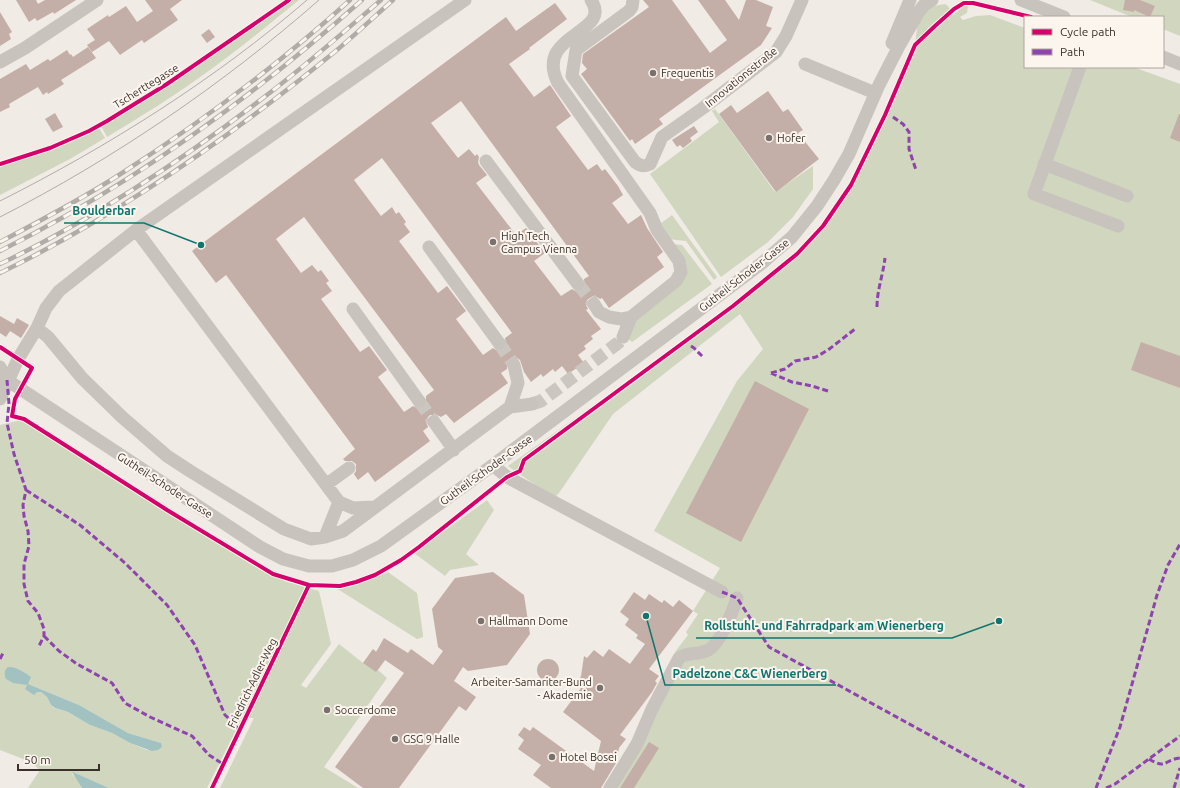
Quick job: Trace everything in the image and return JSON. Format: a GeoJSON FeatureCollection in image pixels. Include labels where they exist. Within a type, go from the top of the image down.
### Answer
{"type":"FeatureCollection","features":[{"type":"Feature","properties":{"kind":"street"},"geometry":{"type":"LineString","coordinates":[[0,62],[25,48],[97,0]]}},
{"type":"Feature","properties":{"kind":"street"},"geometry":{"type":"LineString","coordinates":[[0,399],[2,381],[18,359],[37,328],[46,308],[59,291],[136,230],[465,0]]}},
{"type":"Feature","properties":{"kind":"street"},"geometry":{"type":"LineString","coordinates":[[591,0],[596,7],[595,18],[588,26],[560,46],[554,59],[554,75],[558,83],[650,213],[657,230],[679,261],[681,272],[676,281],[630,317],[621,319],[609,317],[599,312],[594,304]]}},
{"type":"Feature","properties":{"kind":"street","name":"Innovationsstraße"},"geometry":{"type":"LineString","coordinates":[[633,0],[632,7],[629,10],[576,50],[572,76],[635,162],[640,166],[650,164],[662,136],[703,108],[776,52],[786,36],[799,1]]}},
{"type":"Feature","properties":{"kind":"street","name":"Gutheil-Schoder-Gasse"},"geometry":{"type":"LineString","coordinates":[[0,367],[2,381],[260,547],[283,559],[309,566],[332,566],[353,560],[381,546],[493,465],[762,263],[792,237],[817,206],[849,154],[877,89],[893,42],[910,0]]}},
{"type":"Feature","properties":{"kind":"street","name":"Gutheil-Schoder-Gasse"},"geometry":{"type":"LineString","coordinates":[[877,89],[918,13],[924,5],[932,0]]}},
{"type":"Feature","properties":{"kind":"street"},"geometry":{"type":"LineString","coordinates":[[1022,0],[1062,16]]}},
{"type":"Feature","properties":{"kind":"street"},"geometry":{"type":"LineString","coordinates":[[1164,57],[1180,64]]}},
{"type":"Feature","properties":{"kind":"street"},"geometry":{"type":"LineString","coordinates":[[805,64],[877,89]]}},
{"type":"Feature","properties":{"kind":"street"},"geometry":{"type":"LineString","coordinates":[[1080,68],[1034,194],[1118,226]]}},
{"type":"Feature","properties":{"kind":"street"},"geometry":{"type":"LineString","coordinates":[[486,161],[578,284]]}},
{"type":"Feature","properties":{"kind":"street"},"geometry":{"type":"LineString","coordinates":[[1044,164],[1128,196]]}},
{"type":"Feature","properties":{"kind":"street"},"geometry":{"type":"LineString","coordinates":[[136,230],[339,502],[353,508],[374,507]]}},
{"type":"Feature","properties":{"kind":"street"},"geometry":{"type":"LineString","coordinates":[[429,247],[499,343]]}},
{"type":"Feature","properties":{"kind":"street"},"geometry":{"type":"LineString","coordinates":[[353,309],[419,401]]}},
{"type":"Feature","properties":{"kind":"street"},"geometry":{"type":"LineString","coordinates":[[622,337],[630,317]]}},
{"type":"Feature","properties":{"kind":"street"},"geometry":{"type":"LineString","coordinates":[[37,328],[48,337],[82,378],[122,417],[167,456],[284,529],[311,539],[325,537],[344,531],[374,507],[454,450],[510,407],[532,404]]}},
{"type":"Feature","properties":{"kind":"street"},"geometry":{"type":"LineString","coordinates":[[510,407],[518,383],[514,364]]}},
{"type":"Feature","properties":{"kind":"street"},"geometry":{"type":"LineString","coordinates":[[434,422],[454,450]]}},
{"type":"Feature","properties":{"kind":"street"},"geometry":{"type":"LineString","coordinates":[[493,465],[507,477],[722,592]]}},
{"type":"Feature","properties":{"kind":"street"},"geometry":{"type":"LineString","coordinates":[[327,484],[349,468]]}},
{"type":"Feature","properties":{"kind":"street"},"geometry":{"type":"LineString","coordinates":[[325,537],[339,502]]}},
{"type":"Feature","properties":{"kind":"street"},"geometry":{"type":"LineString","coordinates":[[610,788],[637,744],[652,709],[679,658],[684,654],[705,652],[714,646],[728,622],[737,598]]}},
{"type":"Feature","properties":{"kind":"green space"},"geometry":{"type":"Polygon","coordinates":[[[293,0],[299,0],[244,45],[198,79],[107,137],[101,126],[138,105],[213,56],[293,0]]]}},
{"type":"Feature","properties":{"kind":"green space"},"geometry":{"type":"Polygon","coordinates":[[[1090,0],[1180,0],[1180,36],[1164,29],[1164,16],[1130,16],[1090,0]]]}},
{"type":"Feature","properties":{"kind":"green space"},"geometry":{"type":"Polygon","coordinates":[[[945,4],[948,6],[953,15],[964,6],[968,5],[967,13],[960,17],[963,20],[976,16],[990,15],[1024,28],[1024,68],[1136,68],[1180,84],[1180,788],[603,788],[634,744],[678,656],[675,652],[688,635],[686,632],[698,614],[693,611],[720,568],[654,531],[737,381],[763,349],[740,314],[613,414],[559,493],[554,498],[508,466],[733,306],[797,254],[823,226],[851,185],[885,115],[915,45],[918,19],[923,12],[934,6],[945,4]]]}},
{"type":"Feature","properties":{"kind":"green space"},"geometry":{"type":"Polygon","coordinates":[[[715,109],[775,192],[813,166],[813,189],[793,217],[768,242],[721,277],[650,174],[719,122],[712,111],[715,109]]]}},
{"type":"Feature","properties":{"kind":"green space"},"geometry":{"type":"Polygon","coordinates":[[[99,128],[105,138],[70,159],[0,195],[0,166],[49,151],[99,128]]]}},
{"type":"Feature","properties":{"kind":"green space"},"geometry":{"type":"Polygon","coordinates":[[[672,215],[717,277],[714,280],[686,241],[668,239],[660,224],[672,215]]]}},
{"type":"Feature","properties":{"kind":"green space"},"geometry":{"type":"Polygon","coordinates":[[[671,244],[682,245],[712,284],[632,342],[627,338],[637,316],[679,284],[671,244]]]}},
{"type":"Feature","properties":{"kind":"green space"},"geometry":{"type":"Polygon","coordinates":[[[21,420],[167,512],[271,575],[287,582],[319,591],[331,644],[301,685],[306,688],[339,644],[363,663],[373,649],[386,659],[378,670],[387,678],[324,767],[358,788],[220,788],[254,718],[242,718],[207,788],[109,788],[73,772],[72,774],[82,788],[28,788],[40,770],[31,762],[0,750],[0,425],[21,420]],[[24,672],[27,685],[25,689],[41,692],[47,697],[54,708],[68,712],[90,725],[112,733],[147,750],[161,743],[128,733],[79,705],[28,684],[24,672]]]}},
{"type":"Feature","properties":{"kind":"green space"},"geometry":{"type":"Polygon","coordinates":[[[487,500],[494,510],[466,554],[479,565],[450,570],[445,576],[414,553],[487,500]]]}},
{"type":"Feature","properties":{"kind":"green space"},"geometry":{"type":"Polygon","coordinates":[[[388,572],[417,593],[423,637],[417,639],[336,588],[356,585],[388,572]]]}},
{"type":"Feature","properties":{"kind":"water"},"geometry":{"type":"Polygon","coordinates":[[[8,667],[17,669],[31,677],[28,684],[79,705],[128,733],[161,743],[162,747],[158,750],[152,751],[130,743],[112,733],[90,725],[68,712],[55,708],[51,705],[47,697],[41,692],[37,692],[34,695],[25,689],[27,685],[13,683],[6,679],[5,672],[8,667]]]}},
{"type":"Feature","properties":{"kind":"water"},"geometry":{"type":"Polygon","coordinates":[[[73,772],[109,788],[82,788],[73,772]]]}},
{"type":"Feature","properties":{"kind":"building"},"geometry":{"type":"Polygon","coordinates":[[[16,0],[36,0],[38,4],[45,0],[76,0],[54,14],[53,12],[37,21],[35,18],[29,22],[16,0]]]}},
{"type":"Feature","properties":{"kind":"building"},"geometry":{"type":"Polygon","coordinates":[[[145,0],[182,0],[170,9],[178,20],[144,43],[142,40],[120,55],[109,41],[92,52],[87,45],[95,40],[87,29],[108,15],[109,17],[126,6],[137,22],[153,11],[145,0]]]}},
{"type":"Feature","properties":{"kind":"building","name":"Frequentis"},"geometry":{"type":"Polygon","coordinates":[[[643,0],[672,0],[710,53],[727,40],[698,0],[725,0],[739,20],[746,0],[756,0],[773,7],[766,26],[772,28],[761,45],[659,119],[663,124],[635,144],[632,139],[630,141],[581,74],[587,69],[582,63],[583,54],[649,7],[643,0]]]}},
{"type":"Feature","properties":{"kind":"building"},"geometry":{"type":"Polygon","coordinates":[[[1125,0],[1140,0],[1155,6],[1150,16],[1134,10],[1134,12],[1123,10],[1125,0]]]}},
{"type":"Feature","properties":{"kind":"building","name":"High Tech Campus Vienna"},"geometry":{"type":"Polygon","coordinates":[[[555,3],[567,19],[509,64],[534,97],[550,85],[571,116],[556,127],[588,170],[597,164],[602,171],[605,169],[618,186],[623,195],[612,203],[628,224],[641,215],[647,228],[663,252],[657,257],[664,267],[609,308],[602,298],[600,299],[593,296],[587,300],[586,305],[588,309],[586,310],[601,329],[591,336],[593,339],[584,346],[586,349],[578,355],[584,363],[568,374],[562,366],[555,372],[553,369],[543,377],[541,374],[531,382],[524,372],[520,360],[512,357],[507,362],[507,369],[501,373],[508,383],[454,423],[446,414],[441,417],[437,415],[430,415],[426,422],[428,427],[423,431],[430,441],[375,482],[368,472],[358,480],[354,474],[356,471],[356,464],[352,461],[345,461],[343,459],[355,449],[226,275],[216,283],[192,251],[506,17],[516,31],[555,3]],[[461,101],[431,123],[458,158],[469,149],[475,156],[477,154],[479,157],[479,165],[487,175],[476,183],[516,235],[526,228],[545,253],[534,261],[561,296],[572,289],[575,291],[582,291],[585,287],[584,279],[589,276],[461,101]],[[382,158],[354,180],[381,216],[392,207],[396,214],[399,212],[406,222],[404,224],[410,232],[399,241],[438,293],[447,286],[466,311],[456,319],[483,355],[493,348],[496,350],[503,350],[506,346],[505,338],[512,333],[382,158]],[[304,217],[276,239],[301,273],[312,265],[318,272],[321,270],[329,281],[326,283],[332,291],[321,299],[360,352],[369,346],[387,370],[378,377],[404,412],[413,406],[419,409],[423,408],[426,404],[426,396],[434,390],[304,217]]]}},
{"type":"Feature","properties":{"kind":"building"},"geometry":{"type":"Polygon","coordinates":[[[0,12],[12,32],[9,34],[11,39],[0,46],[0,12]]]}},
{"type":"Feature","properties":{"kind":"building"},"geometry":{"type":"Polygon","coordinates":[[[209,29],[215,37],[207,43],[201,35],[209,29]]]}},
{"type":"Feature","properties":{"kind":"building"},"geometry":{"type":"Polygon","coordinates":[[[88,47],[96,58],[61,80],[64,84],[48,94],[47,92],[43,95],[38,87],[9,104],[10,107],[0,112],[0,79],[26,64],[30,70],[48,59],[50,61],[67,50],[73,57],[88,47]]]}},
{"type":"Feature","properties":{"kind":"building","name":"Hofer"},"geometry":{"type":"Polygon","coordinates":[[[768,91],[783,112],[788,109],[803,130],[798,133],[819,159],[776,192],[719,114],[731,105],[737,113],[768,91]]]}},
{"type":"Feature","properties":{"kind":"building"},"geometry":{"type":"Polygon","coordinates":[[[55,113],[63,127],[53,132],[45,119],[55,113]]]}},
{"type":"Feature","properties":{"kind":"building"},"geometry":{"type":"Polygon","coordinates":[[[1180,114],[1180,142],[1170,138],[1180,114]]]}},
{"type":"Feature","properties":{"kind":"building"},"geometry":{"type":"Polygon","coordinates":[[[694,126],[698,132],[690,138],[692,141],[683,148],[680,145],[677,147],[672,140],[694,126]]]}},
{"type":"Feature","properties":{"kind":"building"},"geometry":{"type":"Polygon","coordinates":[[[0,316],[14,324],[17,318],[29,325],[21,338],[10,331],[6,337],[0,333],[0,316]]]}},
{"type":"Feature","properties":{"kind":"building"},"geometry":{"type":"Polygon","coordinates":[[[1141,342],[1180,356],[1180,388],[1131,370],[1141,342]]]}},
{"type":"Feature","properties":{"kind":"building"},"geometry":{"type":"Polygon","coordinates":[[[755,381],[809,409],[741,542],[686,513],[755,381]]]}},
{"type":"Feature","properties":{"kind":"building"},"geometry":{"type":"Polygon","coordinates":[[[493,572],[524,595],[530,634],[507,665],[468,671],[463,667],[454,681],[476,697],[466,711],[459,706],[399,788],[363,788],[335,767],[404,673],[385,660],[376,672],[363,663],[373,649],[376,652],[384,638],[408,653],[411,649],[433,665],[443,651],[438,647],[432,609],[455,578],[493,572]]]}},
{"type":"Feature","properties":{"kind":"building"},"geometry":{"type":"Polygon","coordinates":[[[634,592],[645,600],[649,594],[662,603],[664,600],[673,607],[679,600],[693,611],[649,669],[659,676],[655,681],[657,683],[620,735],[626,739],[619,748],[616,763],[601,788],[551,788],[533,775],[541,765],[518,749],[524,740],[518,735],[524,727],[530,731],[533,727],[594,771],[601,741],[563,712],[581,688],[577,685],[581,676],[584,656],[587,658],[594,650],[603,657],[609,649],[630,664],[645,644],[636,638],[638,635],[625,625],[629,619],[620,612],[634,592]]]}},
{"type":"Feature","properties":{"kind":"building"},"geometry":{"type":"Polygon","coordinates":[[[544,659],[552,659],[559,666],[559,674],[552,681],[544,681],[537,674],[537,666],[544,659]]]}},
{"type":"Feature","properties":{"kind":"building"},"geometry":{"type":"Polygon","coordinates":[[[649,742],[659,748],[634,788],[620,788],[649,742]]]}},
{"type":"Feature","properties":{"kind":"tunnel"},"geometry":{"type":"LineString","coordinates":[[578,284],[594,304]]}},
{"type":"Feature","properties":{"kind":"tunnel"},"geometry":{"type":"LineString","coordinates":[[532,404],[541,401],[618,343],[623,337]]}},
{"type":"Feature","properties":{"kind":"tunnel"},"geometry":{"type":"LineString","coordinates":[[499,343],[514,365]]}},
{"type":"Feature","properties":{"kind":"tunnel"},"geometry":{"type":"LineString","coordinates":[[419,401],[434,422]]}},
{"type":"Feature","properties":{"kind":"tram line"},"geometry":{"type":"LineString","coordinates":[[0,201],[81,158],[160,110],[235,57],[307,0]]}},
{"type":"Feature","properties":{"kind":"tram line"},"geometry":{"type":"LineString","coordinates":[[0,217],[85,170],[166,118],[244,61],[319,0]]}},
{"type":"Feature","properties":{"kind":"railway"},"geometry":{"type":"LineString","coordinates":[[0,242],[90,193],[179,135],[267,70],[350,0]]}},
{"type":"Feature","properties":{"kind":"railway"},"geometry":{"type":"LineString","coordinates":[[0,251],[97,198],[189,138],[278,71],[362,0]]}},
{"type":"Feature","properties":{"kind":"railway"},"geometry":{"type":"LineString","coordinates":[[0,264],[72,226],[177,161],[276,88],[381,0]]}},
{"type":"Feature","properties":{"kind":"railway"},"geometry":{"type":"LineString","coordinates":[[0,273],[89,225],[132,199],[217,142],[298,82],[358,32],[393,0]]}},
{"type":"Feature","properties":{"kind":"marked path"},"geometry":{"type":"LineString","coordinates":[[893,117],[903,124],[909,132],[909,149],[916,170]]}},
{"type":"Feature","properties":{"kind":"marked path"},"geometry":{"type":"LineString","coordinates":[[877,307],[885,258]]}},
{"type":"Feature","properties":{"kind":"marked path"},"geometry":{"type":"LineString","coordinates":[[771,373],[785,369],[795,361],[816,357],[828,350],[855,329]]}},
{"type":"Feature","properties":{"kind":"marked path"},"geometry":{"type":"LineString","coordinates":[[691,346],[704,358]]}},
{"type":"Feature","properties":{"kind":"marked path"},"geometry":{"type":"LineString","coordinates":[[771,373],[792,382],[828,391]]}},
{"type":"Feature","properties":{"kind":"marked path"},"geometry":{"type":"LineString","coordinates":[[7,380],[9,404],[7,423],[14,454],[26,490],[23,505],[29,546],[24,564],[24,584],[28,601],[38,613],[44,629],[44,636],[39,646]]}},
{"type":"Feature","properties":{"kind":"marked path"},"geometry":{"type":"LineString","coordinates":[[26,490],[80,525],[125,563],[167,605],[195,645],[225,715],[239,730]]}},
{"type":"Feature","properties":{"kind":"marked path"},"geometry":{"type":"LineString","coordinates":[[1096,788],[1120,727],[1157,595],[1168,565],[1180,544]]}},
{"type":"Feature","properties":{"kind":"marked path"},"geometry":{"type":"LineString","coordinates":[[722,592],[737,598],[769,647],[1026,788]]}},
{"type":"Feature","properties":{"kind":"marked path"},"geometry":{"type":"LineString","coordinates":[[44,636],[59,651],[77,664],[112,683],[125,703],[150,717],[192,736],[209,755],[223,764]]}},
{"type":"Feature","properties":{"kind":"marked path"},"geometry":{"type":"LineString","coordinates":[[0,659],[4,651]]}},
{"type":"Feature","properties":{"kind":"marked path"},"geometry":{"type":"LineString","coordinates":[[1106,788],[1115,784],[1180,736]]}},
{"type":"Feature","properties":{"kind":"marked path"},"geometry":{"type":"LineString","coordinates":[[1149,759],[1162,764],[1180,758]]}},
{"type":"Feature","properties":{"kind":"marked path"},"geometry":{"type":"LineString","coordinates":[[1174,788],[1180,768]]}},
{"type":"Feature","properties":{"kind":"cycle path","name":"Tscherttegasse"},"geometry":{"type":"LineString","coordinates":[[0,164],[50,148],[89,131],[107,121],[167,84],[289,0]]}},
{"type":"Feature","properties":{"kind":"cycle path"},"geometry":{"type":"LineString","coordinates":[[0,347],[32,368],[15,399],[12,416],[24,419],[167,510],[273,574],[309,585],[340,586],[356,582],[375,575],[401,560],[419,547],[507,477],[520,471],[524,460],[733,306],[797,254],[823,226],[851,185],[885,115],[915,45],[954,9],[964,3],[973,3],[1027,16]]}},
{"type":"Feature","properties":{"kind":"cycle path","name":"Friedrich-Adler-Weg"},"geometry":{"type":"LineString","coordinates":[[212,788],[309,585]]}},
{"type":"Feature","properties":{"kind":"place","name":"Frequentis"},"geometry":{"type":"Point","coordinates":[653,73]}},
{"type":"Feature","properties":{"kind":"place","name":"Hofer"},"geometry":{"type":"Point","coordinates":[769,138]}},
{"type":"Feature","properties":{"kind":"place","name":"High Tech Campus Vienna"},"geometry":{"type":"Point","coordinates":[493,242]}},
{"type":"Feature","properties":{"kind":"place","name":"Boulderbar"},"geometry":{"type":"Point","coordinates":[201,245]}},
{"type":"Feature","properties":{"kind":"place","name":"Padelzone C&C Wienerberg"},"geometry":{"type":"Point","coordinates":[646,616]}},
{"type":"Feature","properties":{"kind":"place","name":"Hallmann Dome"},"geometry":{"type":"Point","coordinates":[481,621]}},
{"type":"Feature","properties":{"kind":"place","name":"Rollstuhl- und Fahrradpark am Wienerberg"},"geometry":{"type":"Point","coordinates":[999,621]}},
{"type":"Feature","properties":{"kind":"place","name":"Arbeiter-Samariter-Bund - Akademie"},"geometry":{"type":"Point","coordinates":[600,688]}},
{"type":"Feature","properties":{"kind":"place","name":"Soccerdome"},"geometry":{"type":"Point","coordinates":[327,710]}},
{"type":"Feature","properties":{"kind":"place","name":"GSG 9 Halle"},"geometry":{"type":"Point","coordinates":[395,739]}},
{"type":"Feature","properties":{"kind":"place","name":"Hotel Bosei"},"geometry":{"type":"Point","coordinates":[552,757]}}]}
